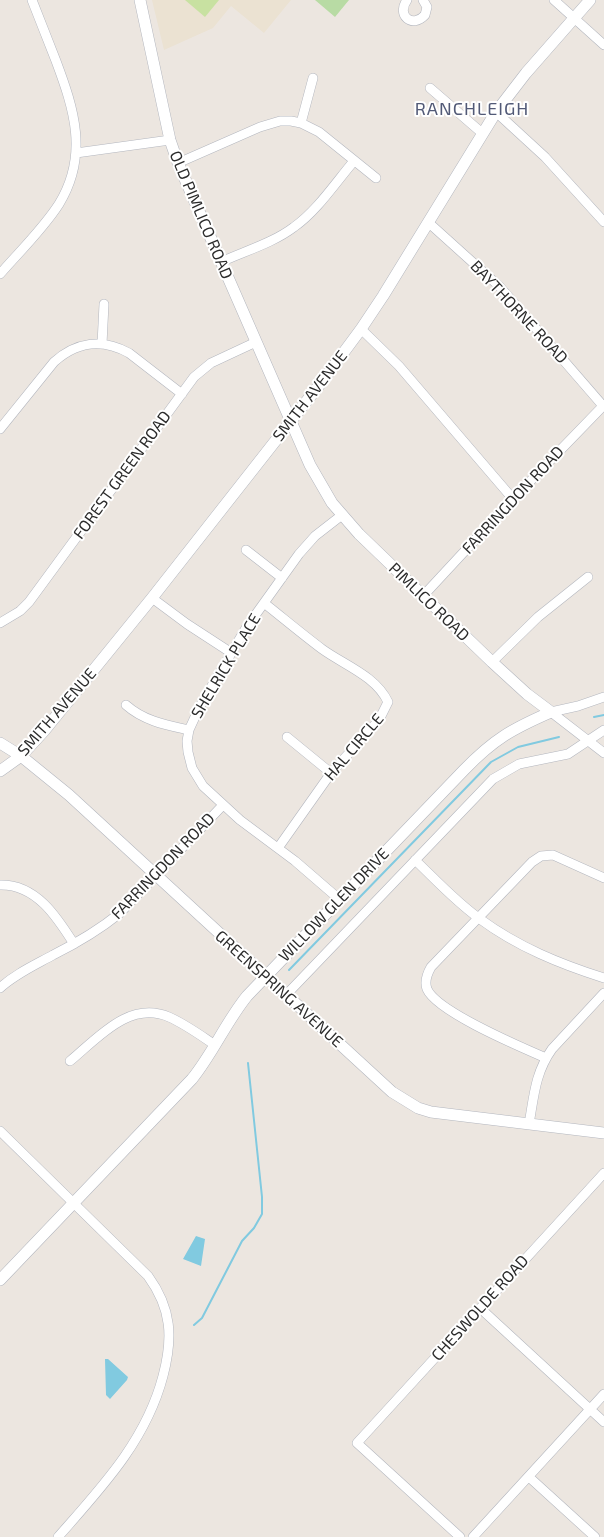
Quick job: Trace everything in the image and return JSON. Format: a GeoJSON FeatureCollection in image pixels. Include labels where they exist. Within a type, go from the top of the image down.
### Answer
{"type":"FeatureCollection","features":[{"type":"Feature","properties":{"kind":"main road","name":"OLD PIMLICO ROAD"},"geometry":{"type":"LineString","coordinates":[[140,0],[170,140],[178,163],[220,262],[292,420]]}},
{"type":"Feature","properties":{"kind":"main road","name":"SMITH AVENUE"},"geometry":{"type":"LineString","coordinates":[[0,771],[21,756],[44,731],[152,598],[362,329],[496,112],[526,73],[590,0]]}},
{"type":"Feature","properties":{"kind":"main road","name":"PIMLICO ROAD"},"geometry":{"type":"LineString","coordinates":[[292,420],[310,465],[321,486],[342,515],[379,554],[492,662],[527,694],[551,712]]}},
{"type":"Feature","properties":{"kind":"main road","name":"WILLOW GLEN DRIVE"},"geometry":{"type":"LineString","coordinates":[[0,1280],[186,1086],[200,1068],[234,1013],[265,976],[485,748],[512,730],[551,712]]}},
{"type":"Feature","properties":{"kind":"main road","name":"GREENSPRING AVENUE"},"geometry":{"type":"LineString","coordinates":[[0,743],[21,756],[69,795],[392,1092],[406,1102],[431,1112],[604,1133]]}},
{"type":"Feature","properties":{"kind":"street"},"geometry":{"type":"LineString","coordinates":[[0,274],[47,221],[60,203],[70,181],[76,153],[76,131],[69,95],[32,0]]}},
{"type":"Feature","properties":{"kind":"street"},"geometry":{"type":"LineString","coordinates":[[407,0],[403,6],[403,12],[408,19],[418,21],[425,15],[427,7],[423,0]]}},
{"type":"Feature","properties":{"kind":"street"},"geometry":{"type":"LineString","coordinates":[[554,0],[604,46]]}},
{"type":"Feature","properties":{"kind":"street"},"geometry":{"type":"LineString","coordinates":[[301,123],[313,78]]}},
{"type":"Feature","properties":{"kind":"street"},"geometry":{"type":"LineString","coordinates":[[430,88],[482,133]]}},
{"type":"Feature","properties":{"kind":"street"},"geometry":{"type":"LineString","coordinates":[[496,112],[545,157],[604,222]]}},
{"type":"Feature","properties":{"kind":"street"},"geometry":{"type":"LineString","coordinates":[[178,163],[280,121],[301,123],[319,132],[376,178]]}},
{"type":"Feature","properties":{"kind":"street"},"geometry":{"type":"LineString","coordinates":[[76,153],[170,140]]}},
{"type":"Feature","properties":{"kind":"street"},"geometry":{"type":"LineString","coordinates":[[220,262],[282,236],[294,227],[313,209],[354,160]]}},
{"type":"Feature","properties":{"kind":"street","name":"BAYTHORNE ROAD"},"geometry":{"type":"LineString","coordinates":[[429,223],[500,287],[604,406]]}},
{"type":"Feature","properties":{"kind":"street"},"geometry":{"type":"LineString","coordinates":[[102,344],[104,304]]}},
{"type":"Feature","properties":{"kind":"street"},"geometry":{"type":"LineString","coordinates":[[362,329],[405,373],[512,499]]}},
{"type":"Feature","properties":{"kind":"street","name":"FOREST GREEN ROAD"},"geometry":{"type":"LineString","coordinates":[[0,623],[16,614],[29,602],[194,377],[206,366],[256,342]]}},
{"type":"Feature","properties":{"kind":"street"},"geometry":{"type":"LineString","coordinates":[[0,429],[54,362],[62,355],[81,345],[110,345],[129,353],[182,394]]}},
{"type":"Feature","properties":{"kind":"street","name":"FARRINGDON ROAD"},"geometry":{"type":"LineString","coordinates":[[423,596],[512,499],[604,406]]}},
{"type":"Feature","properties":{"kind":"street","name":"SHELRICK PLACE"},"geometry":{"type":"LineString","coordinates":[[339,899],[278,848],[255,832],[203,786],[192,768],[188,752],[189,730],[230,652],[307,545],[342,515]]}},
{"type":"Feature","properties":{"kind":"street"},"geometry":{"type":"LineString","coordinates":[[246,550],[282,578]]}},
{"type":"Feature","properties":{"kind":"street"},"geometry":{"type":"LineString","coordinates":[[492,662],[538,617],[588,577]]}},
{"type":"Feature","properties":{"kind":"street"},"geometry":{"type":"LineString","coordinates":[[152,598],[230,652]]}},
{"type":"Feature","properties":{"kind":"street","name":"HAL CIRCLE"},"geometry":{"type":"LineString","coordinates":[[264,603],[321,648],[373,682],[384,693],[388,702],[379,720],[331,773],[278,848]]}},
{"type":"Feature","properties":{"kind":"street"},"geometry":{"type":"LineString","coordinates":[[551,712],[578,706],[604,697]]}},
{"type":"Feature","properties":{"kind":"street"},"geometry":{"type":"LineString","coordinates":[[126,705],[143,717],[164,725],[189,730]]}},
{"type":"Feature","properties":{"kind":"street","name":"PIMLICO ROAD"},"geometry":{"type":"LineString","coordinates":[[551,712],[604,753]]}},
{"type":"Feature","properties":{"kind":"street","name":"WILLOW GLEN DRIVE"},"geometry":{"type":"LineString","coordinates":[[286,995],[500,773],[519,764],[568,754],[604,730]]}},
{"type":"Feature","properties":{"kind":"street"},"geometry":{"type":"LineString","coordinates":[[287,737],[331,773]]}},
{"type":"Feature","properties":{"kind":"street","name":"FARRINGDON ROAD"},"geometry":{"type":"LineString","coordinates":[[0,988],[14,976],[74,944],[104,926],[120,913],[223,805]]}},
{"type":"Feature","properties":{"kind":"street"},"geometry":{"type":"LineString","coordinates":[[546,1058],[463,1018],[435,999],[426,988],[425,981],[431,967],[532,862],[541,856],[553,855],[604,878]]}},
{"type":"Feature","properties":{"kind":"street"},"geometry":{"type":"LineString","coordinates":[[415,860],[454,898],[479,918],[535,952],[556,962],[604,978]]}},
{"type":"Feature","properties":{"kind":"street"},"geometry":{"type":"LineString","coordinates":[[0,885],[11,885],[21,888],[39,899],[54,914],[74,944]]}},
{"type":"Feature","properties":{"kind":"street"},"geometry":{"type":"LineString","coordinates":[[529,1124],[537,1077],[546,1058],[552,1049],[604,993]]}},
{"type":"Feature","properties":{"kind":"street"},"geometry":{"type":"LineString","coordinates":[[70,1061],[121,1020],[139,1013],[149,1012],[168,1016],[215,1044]]}},
{"type":"Feature","properties":{"kind":"street"},"geometry":{"type":"LineString","coordinates":[[0,1130],[142,1268],[162,1298],[167,1315],[170,1346],[156,1398],[136,1440],[113,1473],[58,1537]]}},
{"type":"Feature","properties":{"kind":"street","name":"CHESWOLDE ROAD"},"geometry":{"type":"LineString","coordinates":[[460,1537],[357,1443],[604,1173]]}},
{"type":"Feature","properties":{"kind":"street"},"geometry":{"type":"LineString","coordinates":[[480,1308],[604,1422]]}},
{"type":"Feature","properties":{"kind":"street"},"geometry":{"type":"LineString","coordinates":[[474,1537],[604,1394]]}},
{"type":"Feature","properties":{"kind":"street"},"geometry":{"type":"LineString","coordinates":[[529,1477],[595,1537]]}},
{"type":"Feature","properties":{"kind":"shaded area"},"geometry":{"type":"Polygon","coordinates":[[[152,0],[291,0],[264,33],[231,6],[213,28],[164,50],[152,0]]]}},
{"type":"Feature","properties":{"kind":"green space"},"geometry":{"type":"Polygon","coordinates":[[[185,0],[219,0],[205,17],[185,0]]]}},
{"type":"Feature","properties":{"kind":"green space"},"geometry":{"type":"Polygon","coordinates":[[[315,0],[349,0],[335,17],[315,0]]]}},
{"type":"Feature","properties":{"kind":"water"},"geometry":{"type":"Polygon","coordinates":[[[196,1236],[205,1239],[201,1266],[183,1259],[196,1236]]]}},
{"type":"Feature","properties":{"kind":"water"},"geometry":{"type":"Polygon","coordinates":[[[105,1359],[108,1359],[128,1377],[110,1399],[106,1395],[105,1359]]]}},
{"type":"Feature","properties":{"kind":"waterway"},"geometry":{"type":"LineString","coordinates":[[594,717],[604,715]]}},
{"type":"Feature","properties":{"kind":"waterway"},"geometry":{"type":"LineString","coordinates":[[289,970],[491,762],[518,747],[559,737]]}},
{"type":"Feature","properties":{"kind":"waterway"},"geometry":{"type":"LineString","coordinates":[[194,1325],[202,1318],[242,1241],[254,1228],[262,1214],[262,1197],[248,1063]]}},
{"type":"Feature","properties":{"kind":"district","name":"RANCHLEIGH"},"geometry":{"type":"Point","coordinates":[472,109]}}]}
